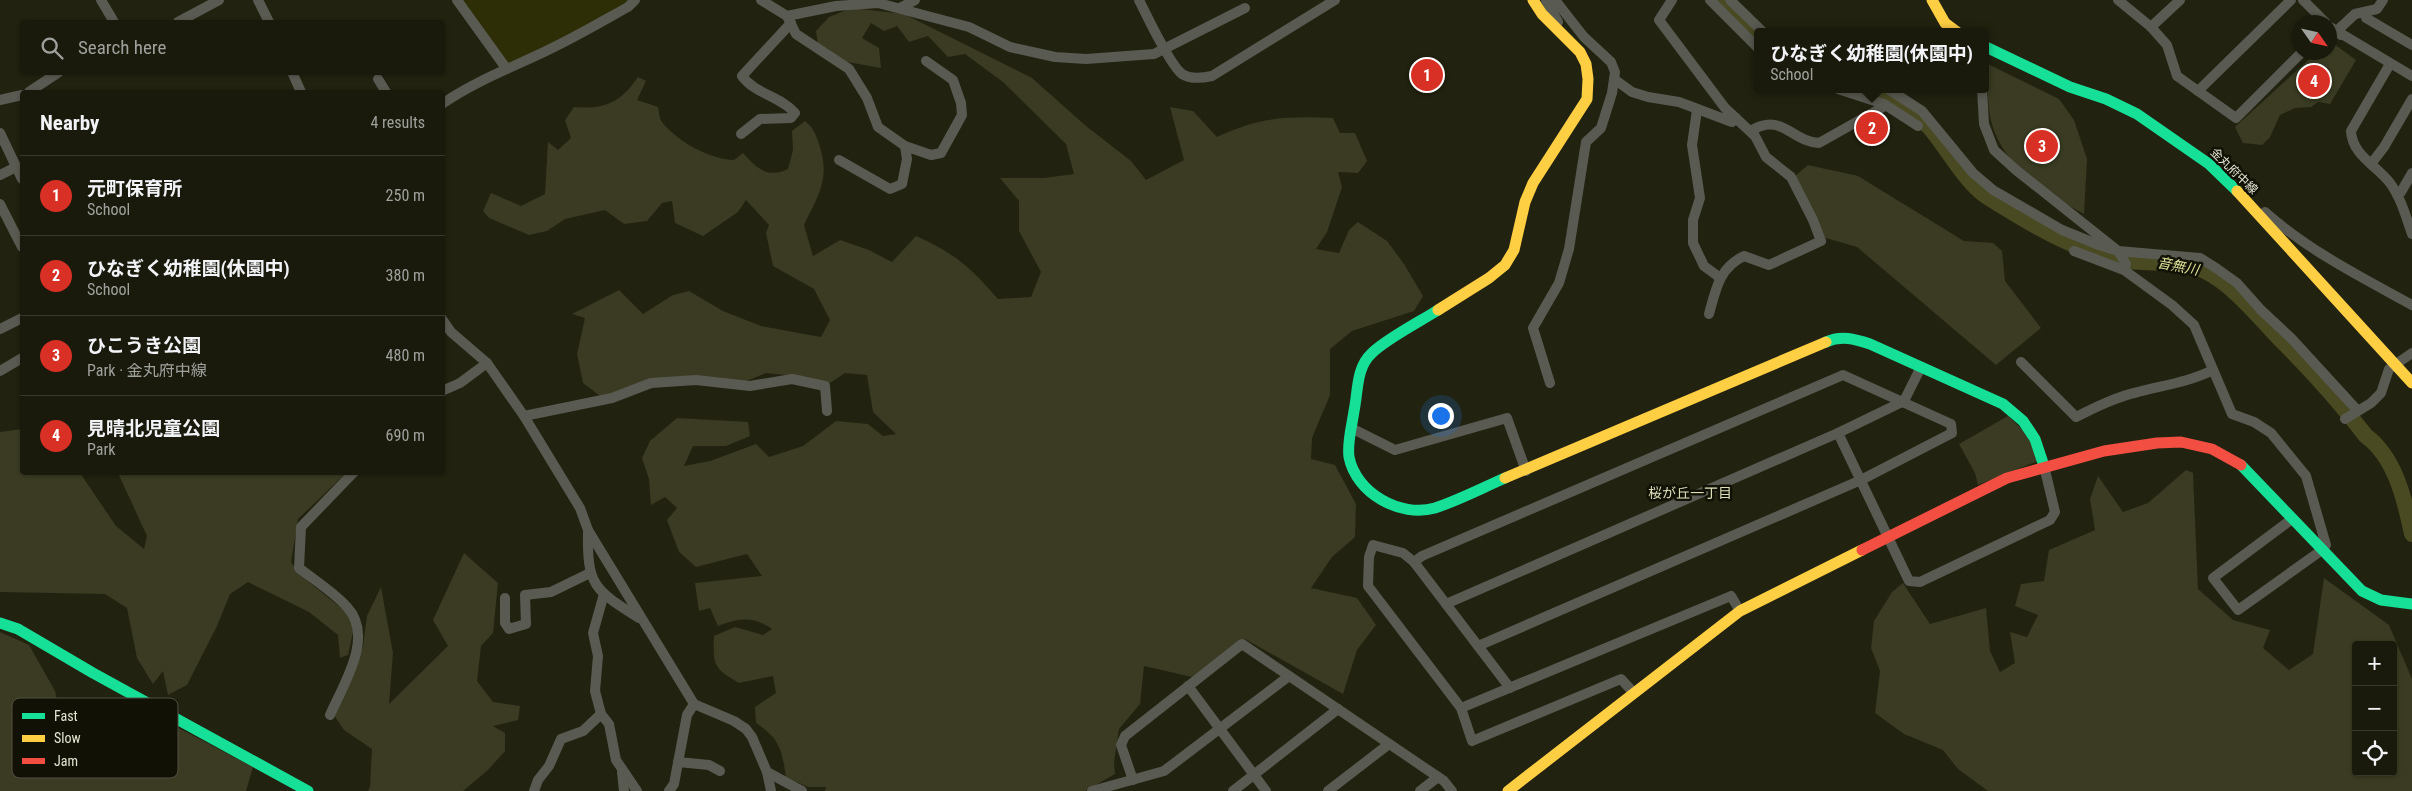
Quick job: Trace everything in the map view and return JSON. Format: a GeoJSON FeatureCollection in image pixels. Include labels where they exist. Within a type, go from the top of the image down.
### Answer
{"type":"FeatureCollection","features":[{"type":"Feature","properties":{"kind":"street"},"geometry":{"type":"LineString","coordinates":[[101,0],[113,20]]}},
{"type":"Feature","properties":{"kind":"street"},"geometry":{"type":"LineString","coordinates":[[182,20],[219,0]]}},
{"type":"Feature","properties":{"kind":"street"},"geometry":{"type":"LineString","coordinates":[[258,0],[268,20]]}},
{"type":"Feature","properties":{"kind":"street"},"geometry":{"type":"LineString","coordinates":[[458,0],[506,68]]}},
{"type":"Feature","properties":{"kind":"street"},"geometry":{"type":"LineString","coordinates":[[445,102],[459,92],[506,68],[546,51],[628,7],[635,0]]}},
{"type":"Feature","properties":{"kind":"street"},"geometry":{"type":"LineString","coordinates":[[761,0],[789,20],[796,34],[849,69],[867,98],[878,127],[906,146],[931,155],[941,153],[962,115],[961,103],[952,80],[926,62]]}},
{"type":"Feature","properties":{"kind":"street"},"geometry":{"type":"LineString","coordinates":[[900,8],[916,0]]}},
{"type":"Feature","properties":{"kind":"street"},"geometry":{"type":"LineString","coordinates":[[1139,0],[1165,50],[1182,74],[1197,79],[1212,76],[1335,0]]}},
{"type":"Feature","properties":{"kind":"street"},"geometry":{"type":"LineString","coordinates":[[1533,0],[1580,51],[1588,66],[1590,84],[1588,99],[1533,184],[1525,202],[1514,250],[1506,265],[1489,278],[1371,353],[1361,364],[1349,459],[1357,475],[1372,494],[1387,504],[1410,511],[1434,508],[1526,471],[1836,338],[1855,339],[2003,404],[2023,421],[2035,439],[2044,466],[2055,512],[2050,520],[1920,582],[1910,581],[1838,433]]}},
{"type":"Feature","properties":{"kind":"street"},"geometry":{"type":"LineString","coordinates":[[1546,0],[1558,22],[1555,26]]}},
{"type":"Feature","properties":{"kind":"street"},"geometry":{"type":"LineString","coordinates":[[1550,382],[1533,328],[1559,283],[1569,249],[1586,142],[1601,128],[1612,93],[1615,72],[1611,62],[1584,37],[1555,0]]}},
{"type":"Feature","properties":{"kind":"street"},"geometry":{"type":"LineString","coordinates":[[1672,0],[1659,20],[1725,108],[1750,131],[1766,157],[1790,177],[1813,220],[1821,241],[1769,265],[1744,256],[1736,259],[1719,277],[1709,314]]}},
{"type":"Feature","properties":{"kind":"street"},"geometry":{"type":"LineString","coordinates":[[1710,0],[1754,44]]}},
{"type":"Feature","properties":{"kind":"street"},"geometry":{"type":"LineString","coordinates":[[1730,0],[1759,28]]}},
{"type":"Feature","properties":{"kind":"street"},"geometry":{"type":"LineString","coordinates":[[1932,0],[1945,23],[1952,28]]}},
{"type":"Feature","properties":{"kind":"street"},"geometry":{"type":"LineString","coordinates":[[2118,0],[2151,27],[2167,45],[2178,76],[2236,118],[2294,60]]}},
{"type":"Feature","properties":{"kind":"street"},"geometry":{"type":"LineString","coordinates":[[2151,27],[2180,0]]}},
{"type":"Feature","properties":{"kind":"street"},"geometry":{"type":"LineString","coordinates":[[2198,90],[2291,0]]}},
{"type":"Feature","properties":{"kind":"street"},"geometry":{"type":"LineString","coordinates":[[2303,0],[2318,15]]}},
{"type":"Feature","properties":{"kind":"street"},"geometry":{"type":"LineString","coordinates":[[2341,35],[2340,28],[2355,14],[2377,9],[2383,0]]}},
{"type":"Feature","properties":{"kind":"street"},"geometry":{"type":"LineString","coordinates":[[741,134],[760,118],[791,118],[795,113],[787,104],[748,84],[742,76],[789,20],[853,5],[878,4],[900,8],[969,27],[1010,47],[1055,57],[1118,58],[1154,54],[1165,50],[1245,8]]}},
{"type":"Feature","properties":{"kind":"street"},"geometry":{"type":"LineString","coordinates":[[2364,12],[2366,18],[2412,45]]}},
{"type":"Feature","properties":{"kind":"street"},"geometry":{"type":"LineString","coordinates":[[2337,32],[2412,76]]}},
{"type":"Feature","properties":{"kind":"street","name":"金丸府中線"},"geometry":{"type":"LineString","coordinates":[[1989,49],[2070,87],[2106,99],[2137,114],[2209,164],[2246,200],[2412,383]]}},
{"type":"Feature","properties":{"kind":"street"},"geometry":{"type":"LineString","coordinates":[[2390,64],[2352,131],[2352,139],[2360,153],[2390,183],[2412,234]]}},
{"type":"Feature","properties":{"kind":"street"},"geometry":{"type":"LineString","coordinates":[[32,90],[54,75]]}},
{"type":"Feature","properties":{"kind":"street"},"geometry":{"type":"LineString","coordinates":[[293,75],[300,90]]}},
{"type":"Feature","properties":{"kind":"street"},"geometry":{"type":"LineString","coordinates":[[378,79],[385,90]]}},
{"type":"Feature","properties":{"kind":"street"},"geometry":{"type":"LineString","coordinates":[[1614,79],[1632,92],[1679,102],[1732,122],[1736,118]]}},
{"type":"Feature","properties":{"kind":"street"},"geometry":{"type":"LineString","coordinates":[[1850,93],[1884,104],[1918,126]]}},
{"type":"Feature","properties":{"kind":"street"},"geometry":{"type":"LineString","coordinates":[[1894,93],[1922,111],[1973,173],[1993,190],[2062,230],[2118,251],[2200,258],[2216,268],[2237,283],[2260,310],[2291,338],[2357,410]]}},
{"type":"Feature","properties":{"kind":"street"},"geometry":{"type":"LineString","coordinates":[[1982,93],[1984,124],[1994,150],[2016,170],[2118,251],[2125,267]]}},
{"type":"Feature","properties":{"kind":"street"},"geometry":{"type":"LineString","coordinates":[[0,100],[20,95]]}},
{"type":"Feature","properties":{"kind":"street"},"geometry":{"type":"LineString","coordinates":[[2371,164],[2384,147],[2412,99]]}},
{"type":"Feature","properties":{"kind":"street"},"geometry":{"type":"LineString","coordinates":[[1750,131],[1762,124],[1771,124],[1782,126],[1810,142],[1819,143],[1883,107],[1884,104]]}},
{"type":"Feature","properties":{"kind":"street"},"geometry":{"type":"LineString","coordinates":[[1698,110],[1692,145],[1700,198],[1693,220],[1693,243],[1704,266],[1719,277]]}},
{"type":"Feature","properties":{"kind":"street"},"geometry":{"type":"LineString","coordinates":[[0,133],[20,176]]}},
{"type":"Feature","properties":{"kind":"street"},"geometry":{"type":"LineString","coordinates":[[839,160],[890,189],[902,184],[907,159],[906,146]]}},
{"type":"Feature","properties":{"kind":"street"},"geometry":{"type":"LineString","coordinates":[[0,175],[16,167]]}},
{"type":"Feature","properties":{"kind":"street"},"geometry":{"type":"LineString","coordinates":[[2396,194],[2401,192],[2412,173]]}},
{"type":"Feature","properties":{"kind":"street"},"geometry":{"type":"LineString","coordinates":[[2246,200],[2265,212],[2289,233],[2324,256],[2412,305]]}},
{"type":"Feature","properties":{"kind":"street"},"geometry":{"type":"LineString","coordinates":[[0,204],[20,243]]}},
{"type":"Feature","properties":{"kind":"street"},"geometry":{"type":"LineString","coordinates":[[2074,251],[2125,267],[2172,304],[2194,325],[2232,414],[2254,422],[2272,433],[2306,476],[2326,545],[2322,550],[2238,610],[2213,578],[2292,519]]}},
{"type":"Feature","properties":{"kind":"street"},"geometry":{"type":"LineString","coordinates":[[0,328],[20,319]]}},
{"type":"Feature","properties":{"kind":"street"},"geometry":{"type":"LineString","coordinates":[[445,323],[451,332],[487,363],[524,416],[580,508],[588,530],[596,540],[640,618],[694,704],[746,728],[767,772],[771,791]]}},
{"type":"Feature","properties":{"kind":"street"},"geometry":{"type":"LineString","coordinates":[[2345,419],[2357,410],[2372,403],[2381,392],[2389,369],[2395,363],[2412,354]]}},
{"type":"Feature","properties":{"kind":"street"},"geometry":{"type":"LineString","coordinates":[[0,371],[20,359]]}},
{"type":"Feature","properties":{"kind":"street"},"geometry":{"type":"LineString","coordinates":[[2021,362],[2076,417],[2101,404],[2138,392],[2194,379],[2214,370]]}},
{"type":"Feature","properties":{"kind":"street"},"geometry":{"type":"LineString","coordinates":[[445,390],[460,383],[487,363]]}},
{"type":"Feature","properties":{"kind":"street"},"geometry":{"type":"LineString","coordinates":[[1446,604],[1838,433],[1904,401],[1921,367]]}},
{"type":"Feature","properties":{"kind":"street"},"geometry":{"type":"LineString","coordinates":[[1414,562],[1422,556],[1844,375],[1951,424],[1952,434],[1861,480],[1478,646]]}},
{"type":"Feature","properties":{"kind":"street"},"geometry":{"type":"LineString","coordinates":[[524,416],[612,398],[651,383],[696,380],[750,386],[792,379],[825,386],[827,411]]}},
{"type":"Feature","properties":{"kind":"street"},"geometry":{"type":"LineString","coordinates":[[1352,428],[1395,450],[1507,418],[1526,471]]}},
{"type":"Feature","properties":{"kind":"street"},"geometry":{"type":"LineString","coordinates":[[1508,791],[1633,692],[1740,611],[2006,478],[2044,466],[2149,443],[2172,441],[2200,444],[2223,454],[2244,468],[2362,592],[2380,600],[2412,604]]}},
{"type":"Feature","properties":{"kind":"street"},"geometry":{"type":"LineString","coordinates":[[330,715],[353,662],[359,635],[355,617],[347,606],[299,568],[301,527],[351,475]]}},
{"type":"Feature","properties":{"kind":"street"},"geometry":{"type":"LineString","coordinates":[[588,530],[587,562],[590,573],[604,594],[640,618]]}},
{"type":"Feature","properties":{"kind":"street"},"geometry":{"type":"LineString","coordinates":[[1510,688],[1414,562],[1403,553],[1373,545],[1369,557],[1368,586],[1461,708],[1472,741],[1621,679],[1633,692]]}},
{"type":"Feature","properties":{"kind":"street"},"geometry":{"type":"LineString","coordinates":[[505,598],[505,623],[509,629],[526,624],[525,595],[551,592],[590,573]]}},
{"type":"Feature","properties":{"kind":"street"},"geometry":{"type":"LineString","coordinates":[[604,594],[593,633],[598,656],[595,691],[601,714],[609,724],[616,760],[622,772],[637,791]]}},
{"type":"Feature","properties":{"kind":"street"},"geometry":{"type":"LineString","coordinates":[[1461,708],[1731,596],[1740,611]]}},
{"type":"Feature","properties":{"kind":"street"},"geometry":{"type":"LineString","coordinates":[[0,623],[18,629],[139,698]]}},
{"type":"Feature","properties":{"kind":"street"},"geometry":{"type":"LineString","coordinates":[[1133,780],[1121,745],[1126,736],[1242,644],[1438,777],[1452,791]]}},
{"type":"Feature","properties":{"kind":"street"},"geometry":{"type":"LineString","coordinates":[[1092,791],[1164,771],[1289,676]]}},
{"type":"Feature","properties":{"kind":"street"},"geometry":{"type":"LineString","coordinates":[[1188,686],[1266,791]]}},
{"type":"Feature","properties":{"kind":"street"},"geometry":{"type":"LineString","coordinates":[[668,791],[674,784],[687,715],[694,704]]}},
{"type":"Feature","properties":{"kind":"street"},"geometry":{"type":"LineString","coordinates":[[1233,791],[1338,709]]}},
{"type":"Feature","properties":{"kind":"street"},"geometry":{"type":"LineString","coordinates":[[534,791],[538,780],[549,766],[561,739],[583,731],[601,714]]}},
{"type":"Feature","properties":{"kind":"street"},"geometry":{"type":"LineString","coordinates":[[178,720],[308,791]]}},
{"type":"Feature","properties":{"kind":"street"},"geometry":{"type":"LineString","coordinates":[[1328,791],[1389,744]]}},
{"type":"Feature","properties":{"kind":"street"},"geometry":{"type":"LineString","coordinates":[[678,762],[709,766],[720,771]]}},
{"type":"Feature","properties":{"kind":"street"},"geometry":{"type":"LineString","coordinates":[[622,772],[624,791]]}},
{"type":"Feature","properties":{"kind":"street"},"geometry":{"type":"LineString","coordinates":[[767,772],[802,791]]}},
{"type":"Feature","properties":{"kind":"street"},"geometry":{"type":"LineString","coordinates":[[1420,791],[1438,777]]}},
{"type":"Feature","properties":{"kind":"shaded area"},"geometry":{"type":"Polygon","coordinates":[[[457,0],[635,0],[506,68],[457,0]]]}},
{"type":"Feature","properties":{"kind":"green space"},"geometry":{"type":"Polygon","coordinates":[[[852,8],[904,14],[1032,78],[1086,126],[1131,161],[1146,180],[1184,160],[1170,107],[1193,111],[1217,137],[1247,125],[1274,119],[1301,117],[1333,118],[1340,133],[1355,133],[1367,161],[1358,173],[1338,172],[1342,187],[1327,232],[1316,249],[1339,253],[1349,230],[1358,222],[1387,241],[1404,264],[1423,296],[1414,311],[1352,331],[1330,349],[1330,395],[1312,438],[1311,459],[1335,465],[1356,504],[1355,537],[1332,557],[1311,588],[1357,598],[1376,625],[1357,650],[1343,694],[1245,639],[1192,677],[1144,666],[1140,704],[1119,729],[1114,762],[1115,774],[1085,791],[825,791],[826,787],[808,787],[786,777],[779,746],[770,734],[756,723],[755,707],[776,693],[773,676],[739,683],[719,669],[716,665],[714,653],[714,636],[735,627],[763,635],[772,629],[752,620],[733,621],[718,626],[710,608],[699,611],[695,583],[762,576],[747,554],[696,567],[679,552],[667,520],[677,508],[665,497],[651,505],[649,479],[642,458],[650,441],[677,418],[748,422],[750,436],[726,446],[693,446],[684,466],[710,461],[756,444],[769,457],[803,446],[836,421],[868,424],[883,436],[896,434],[873,412],[867,375],[845,373],[827,385],[795,376],[766,373],[742,383],[697,377],[600,396],[583,383],[577,354],[585,318],[572,314],[619,290],[643,314],[673,295],[689,291],[723,311],[761,326],[821,337],[830,320],[814,289],[773,266],[766,233],[769,225],[746,200],[738,212],[703,236],[675,223],[672,201],[662,203],[647,221],[624,224],[605,210],[565,219],[547,231],[529,235],[489,218],[483,211],[491,193],[521,206],[545,194],[548,142],[558,150],[571,138],[565,120],[574,107],[595,107],[611,102],[625,93],[638,77],[646,81],[637,100],[658,107],[662,122],[685,143],[704,153],[724,159],[734,160],[743,153],[758,167],[768,172],[781,172],[788,169],[793,150],[792,131],[805,121],[811,126],[819,143],[824,169],[821,188],[804,225],[813,256],[840,240],[869,250],[892,262],[916,236],[952,255],[979,278],[998,299],[1031,297],[1041,272],[1019,231],[1019,201],[1000,178],[1044,178],[1074,174],[1066,144],[1003,82],[965,54],[948,57],[928,36],[909,42],[897,26],[884,31],[871,23],[862,38],[879,48],[881,68],[842,61],[818,44],[816,31],[829,17],[852,8]]]}},
{"type":"Feature","properties":{"kind":"green space"},"geometry":{"type":"Polygon","coordinates":[[[2337,46],[2356,60],[2330,104],[2318,102],[2311,107],[2295,108],[2280,115],[2270,137],[2262,145],[2243,143],[2235,127],[2308,60],[2337,60],[2337,46]]]}},
{"type":"Feature","properties":{"kind":"green space"},"geometry":{"type":"Polygon","coordinates":[[[1989,64],[2059,99],[2074,120],[2087,159],[2084,214],[2045,190],[2010,158],[2001,146],[1992,125],[1988,99],[1989,64]]]}},
{"type":"Feature","properties":{"kind":"green space"},"geometry":{"type":"Polygon","coordinates":[[[1808,165],[1858,176],[1964,241],[1993,243],[2002,251],[2005,281],[2041,328],[1996,365],[1857,247],[1823,237],[1794,177],[1808,165]]]}},
{"type":"Feature","properties":{"kind":"green space"},"geometry":{"type":"Polygon","coordinates":[[[2008,416],[2029,436],[2038,461],[1978,485],[1975,473],[1959,444],[2008,416]]]}},
{"type":"Feature","properties":{"kind":"green space"},"geometry":{"type":"Polygon","coordinates":[[[20,429],[20,475],[81,475],[116,526],[144,549],[147,536],[119,475],[344,475],[298,519],[291,562],[300,575],[345,611],[354,627],[348,655],[340,658],[338,635],[309,612],[248,582],[230,594],[217,626],[187,685],[168,695],[163,671],[153,684],[137,658],[127,608],[105,594],[0,592],[0,432],[20,429]]]}},
{"type":"Feature","properties":{"kind":"green space"},"geometry":{"type":"Polygon","coordinates":[[[2186,470],[2193,473],[2198,589],[2233,620],[2270,630],[2263,648],[2289,670],[2313,654],[2324,578],[2389,625],[2396,641],[2352,641],[2352,776],[2397,776],[2397,644],[2412,679],[2412,791],[1988,791],[1958,769],[1943,750],[1904,734],[1875,713],[1880,671],[1871,648],[1874,621],[1892,592],[1903,583],[1930,624],[1986,608],[1990,651],[2000,672],[2015,663],[2010,632],[2027,637],[2038,615],[2015,606],[2021,584],[2044,581],[2049,550],[2095,530],[2090,499],[2098,476],[2123,512],[2148,503],[2186,470]]]}},
{"type":"Feature","properties":{"kind":"green space"},"geometry":{"type":"Polygon","coordinates":[[[464,553],[498,583],[493,633],[481,646],[477,681],[493,702],[520,706],[518,720],[493,726],[505,733],[505,751],[488,770],[463,791],[368,791],[370,787],[372,749],[344,730],[334,715],[363,646],[367,616],[381,587],[393,653],[389,704],[448,646],[433,620],[464,553]]]}},
{"type":"Feature","properties":{"kind":"green space"},"geometry":{"type":"Polygon","coordinates":[[[0,632],[29,645],[55,691],[56,698],[12,698],[12,778],[178,778],[178,728],[253,767],[246,791],[0,791],[0,632]]]}},
{"type":"Feature","properties":{"kind":"waterway","name":"音無川"},"geometry":{"type":"LineString","coordinates":[[1720,0],[1754,35]]}},
{"type":"Feature","properties":{"kind":"waterway","name":"音無川"},"geometry":{"type":"LineString","coordinates":[[1876,93],[1910,111],[1925,123],[1971,183],[1986,196],[2037,227],[2074,245],[2112,258],[2187,265],[2205,271],[2226,284],[2312,373],[2384,455],[2402,494],[2412,534]]}},
{"type":"Feature","properties":{"kind":"traffic: fast"},"geometry":{"type":"LineString","coordinates":[[1989,48],[2070,87],[2106,99],[2137,114],[2209,164],[2237,191]]}},
{"type":"Feature","properties":{"kind":"traffic: fast"},"geometry":{"type":"LineString","coordinates":[[1438,310],[1385,343],[1366,360],[1358,381],[1350,434],[1349,457],[1353,470],[1360,482],[1381,500],[1394,506],[1422,510],[1444,505],[1505,478]]}},
{"type":"Feature","properties":{"kind":"traffic: fast"},"geometry":{"type":"LineString","coordinates":[[1826,342],[1843,338],[1870,344],[2003,404],[2023,421],[2035,439],[2044,466]]}},
{"type":"Feature","properties":{"kind":"traffic: fast"},"geometry":{"type":"LineString","coordinates":[[2241,465],[2362,591],[2381,600],[2412,604]]}},
{"type":"Feature","properties":{"kind":"traffic: fast"},"geometry":{"type":"LineString","coordinates":[[0,623],[18,629],[139,698]]}},
{"type":"Feature","properties":{"kind":"traffic: fast"},"geometry":{"type":"LineString","coordinates":[[178,720],[308,791]]}},
{"type":"Feature","properties":{"kind":"traffic: slow"},"geometry":{"type":"LineString","coordinates":[[1438,310],[1489,278],[1505,265],[1514,250],[1525,202],[1533,183],[1587,99],[1588,79],[1586,64],[1580,52],[1542,14],[1533,0]]}},
{"type":"Feature","properties":{"kind":"traffic: slow"},"geometry":{"type":"LineString","coordinates":[[1932,0],[1945,23],[1952,28]]}},
{"type":"Feature","properties":{"kind":"traffic: slow"},"geometry":{"type":"LineString","coordinates":[[2237,191],[2412,383]]}},
{"type":"Feature","properties":{"kind":"traffic: slow"},"geometry":{"type":"LineString","coordinates":[[1505,478],[1826,342]]}},
{"type":"Feature","properties":{"kind":"traffic: slow"},"geometry":{"type":"LineString","coordinates":[[1508,791],[1740,611],[1862,550]]}},
{"type":"Feature","properties":{"kind":"traffic: jam"},"geometry":{"type":"LineString","coordinates":[[1862,550],[2007,478],[2104,451],[2157,443],[2181,442],[2212,449],[2241,465]]}},
{"type":"Feature","properties":{"kind":"place","name":"元町保育所"},"geometry":{"type":"Point","coordinates":[1427,75]}},
{"type":"Feature","properties":{"kind":"place","name":"見晴北児童公園"},"geometry":{"type":"Point","coordinates":[2314,81]}},
{"type":"Feature","properties":{"kind":"place","name":"ひなぎく幼稚園(休園中)"},"geometry":{"type":"Point","coordinates":[1872,128]}},
{"type":"Feature","properties":{"kind":"place","name":"ひこうき公園"},"geometry":{"type":"Point","coordinates":[2042,146]}},
{"type":"Feature","properties":{"kind":"district","name":"桜が丘一丁目"},"geometry":{"type":"Point","coordinates":[1690,493]}}]}
